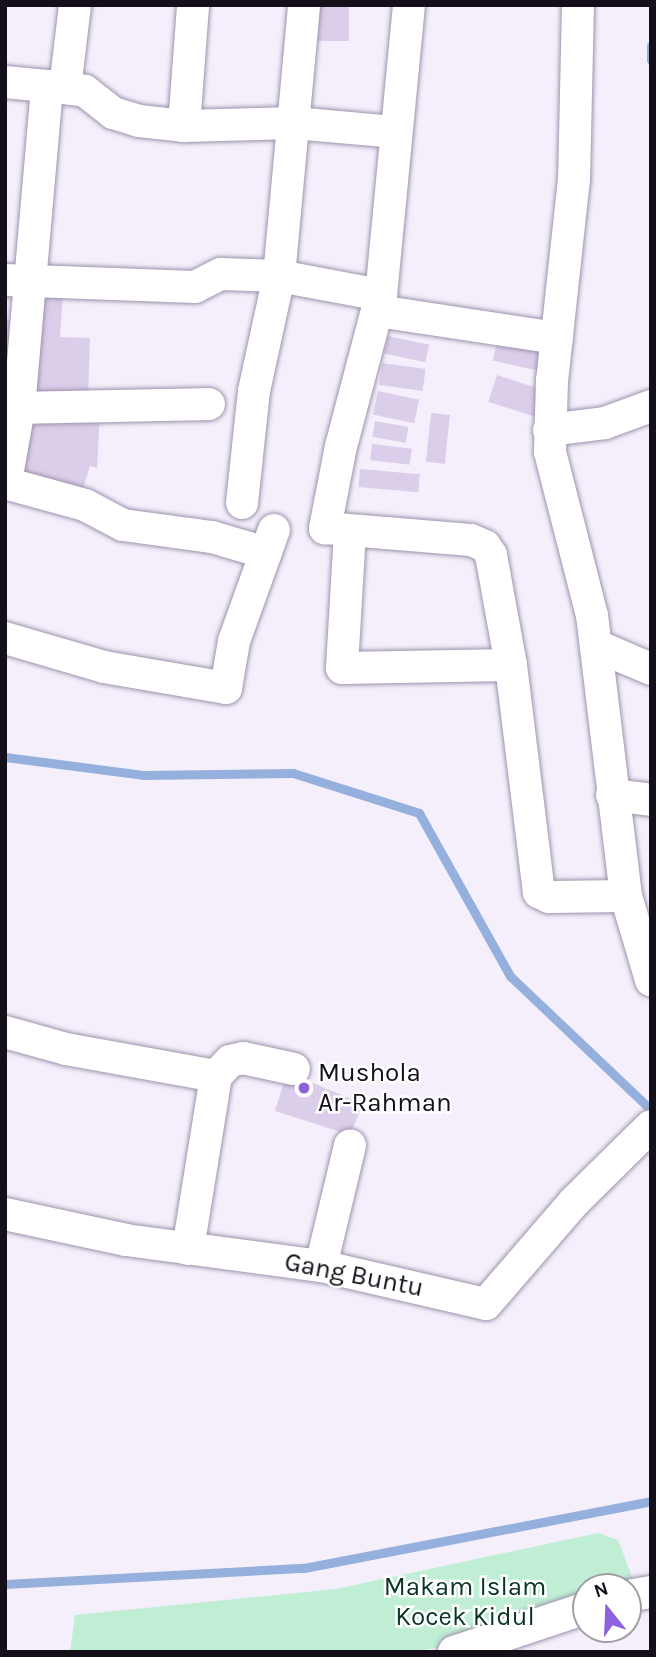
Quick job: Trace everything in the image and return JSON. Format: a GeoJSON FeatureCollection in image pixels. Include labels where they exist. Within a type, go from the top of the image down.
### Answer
{"type":"FeatureCollection","features":[{"type":"Feature","properties":{"kind":"street"},"geometry":{"type":"LineString","coordinates":[[5,638],[104,667],[226,688],[234,641],[270,542],[123,525],[85,505],[6,482],[19,408],[18,282],[75,5]]}},
{"type":"Feature","properties":{"kind":"street"},"geometry":{"type":"LineString","coordinates":[[184,126],[193,5]]}},
{"type":"Feature","properties":{"kind":"street"},"geometry":{"type":"LineString","coordinates":[[242,503],[254,391],[279,276],[304,5]]}},
{"type":"Feature","properties":{"kind":"street"},"geometry":{"type":"LineString","coordinates":[[409,5],[394,132],[379,303],[341,446],[325,528],[471,540],[485,546],[495,570],[511,665],[539,892],[549,897],[626,896]]}},
{"type":"Feature","properties":{"kind":"street"},"geometry":{"type":"LineString","coordinates":[[578,5],[574,179],[557,338],[549,430],[550,452],[576,546],[597,646],[612,794],[626,896],[651,980]]}},
{"type":"Feature","properties":{"kind":"street"},"geometry":{"type":"LineString","coordinates":[[5,82],[85,91],[113,113],[139,121],[184,126],[294,123],[394,132]]}},
{"type":"Feature","properties":{"kind":"street"},"geometry":{"type":"LineString","coordinates":[[18,282],[195,287],[221,274],[279,276],[379,303],[557,338]]}},
{"type":"Feature","properties":{"kind":"street"},"geometry":{"type":"LineString","coordinates":[[19,408],[209,404]]}},
{"type":"Feature","properties":{"kind":"street"},"geometry":{"type":"LineString","coordinates":[[549,430],[605,423],[651,406]]}},
{"type":"Feature","properties":{"kind":"street"},"geometry":{"type":"LineString","coordinates":[[350,532],[342,668],[511,665]]}},
{"type":"Feature","properties":{"kind":"street"},"geometry":{"type":"LineString","coordinates":[[597,646],[651,669]]}},
{"type":"Feature","properties":{"kind":"street"},"geometry":{"type":"LineString","coordinates":[[612,794],[651,800]]}},
{"type":"Feature","properties":{"kind":"street"},"geometry":{"type":"LineString","coordinates":[[5,1032],[66,1049],[216,1076]]}},
{"type":"Feature","properties":{"kind":"street"},"geometry":{"type":"LineString","coordinates":[[188,1249],[216,1076],[230,1061],[243,1058],[294,1069]]}},
{"type":"Feature","properties":{"kind":"street","name":"Gang Buntu"},"geometry":{"type":"LineString","coordinates":[[5,1214],[84,1233],[321,1266],[486,1304],[573,1202],[642,1135]]}},
{"type":"Feature","properties":{"kind":"street"},"geometry":{"type":"LineString","coordinates":[[321,1266],[350,1145]]}},
{"type":"Feature","properties":{"kind":"street"},"geometry":{"type":"LineString","coordinates":[[454,1652],[572,1613]]}},
{"type":"Feature","properties":{"kind":"green space","name":"Makam Islam Kocek Kidul"},"geometry":{"type":"Polygon","coordinates":[[[598,1533],[618,1540],[631,1573],[572,1573],[572,1603],[474,1642],[411,1652],[70,1652],[75,1615],[336,1589],[598,1533]]]}},
{"type":"Feature","properties":{"kind":"building"},"geometry":{"type":"Polygon","coordinates":[[[308,5],[349,5],[349,41],[308,41],[308,5]]]}},
{"type":"Feature","properties":{"kind":"building"},"geometry":{"type":"Polygon","coordinates":[[[37,290],[63,292],[60,337],[90,338],[88,401],[27,402],[37,290]]]}},
{"type":"Feature","properties":{"kind":"building"},"geometry":{"type":"Polygon","coordinates":[[[5,319],[22,321],[5,400],[5,319]]]}},
{"type":"Feature","properties":{"kind":"building"},"geometry":{"type":"Polygon","coordinates":[[[388,336],[429,345],[425,362],[384,354],[388,336]]]}},
{"type":"Feature","properties":{"kind":"building"},"geometry":{"type":"Polygon","coordinates":[[[498,337],[549,349],[543,372],[493,360],[498,337]]]}},
{"type":"Feature","properties":{"kind":"building"},"geometry":{"type":"Polygon","coordinates":[[[382,363],[426,369],[423,391],[379,385],[382,363]]]}},
{"type":"Feature","properties":{"kind":"building"},"geometry":{"type":"Polygon","coordinates":[[[497,375],[544,390],[535,417],[488,402],[497,375]]]}},
{"type":"Feature","properties":{"kind":"building"},"geometry":{"type":"Polygon","coordinates":[[[378,391],[419,400],[414,423],[373,414],[378,391]]]}},
{"type":"Feature","properties":{"kind":"building"},"geometry":{"type":"Polygon","coordinates":[[[24,412],[100,413],[97,468],[90,466],[80,499],[14,477],[24,412]]]}},
{"type":"Feature","properties":{"kind":"building"},"geometry":{"type":"Polygon","coordinates":[[[431,413],[450,415],[445,464],[426,462],[431,413]]]}},
{"type":"Feature","properties":{"kind":"building"},"geometry":{"type":"Polygon","coordinates":[[[375,421],[408,427],[406,443],[372,437],[375,421]]]}},
{"type":"Feature","properties":{"kind":"building"},"geometry":{"type":"Polygon","coordinates":[[[372,444],[412,449],[410,465],[370,460],[372,444]]]}},
{"type":"Feature","properties":{"kind":"building"},"geometry":{"type":"Polygon","coordinates":[[[360,469],[420,474],[418,492],[358,487],[360,469]]]}},
{"type":"Feature","properties":{"kind":"building","name":"Mushola Ar-Rahman"},"geometry":{"type":"Polygon","coordinates":[[[287,1072],[363,1104],[350,1135],[275,1111],[287,1072]]]}},
{"type":"Feature","properties":{"kind":"waterway"},"geometry":{"type":"LineString","coordinates":[[651,46],[651,60]]}},
{"type":"Feature","properties":{"kind":"waterway"},"geometry":{"type":"LineString","coordinates":[[5,757],[143,775],[293,773],[419,813],[510,976],[651,1110]]}},
{"type":"Feature","properties":{"kind":"waterway"},"geometry":{"type":"LineString","coordinates":[[5,1584],[304,1568],[651,1501]]}},
{"type":"Feature","properties":{"kind":"place","name":"Mushola Ar-Rahman"},"geometry":{"type":"Point","coordinates":[304,1088]}}]}
